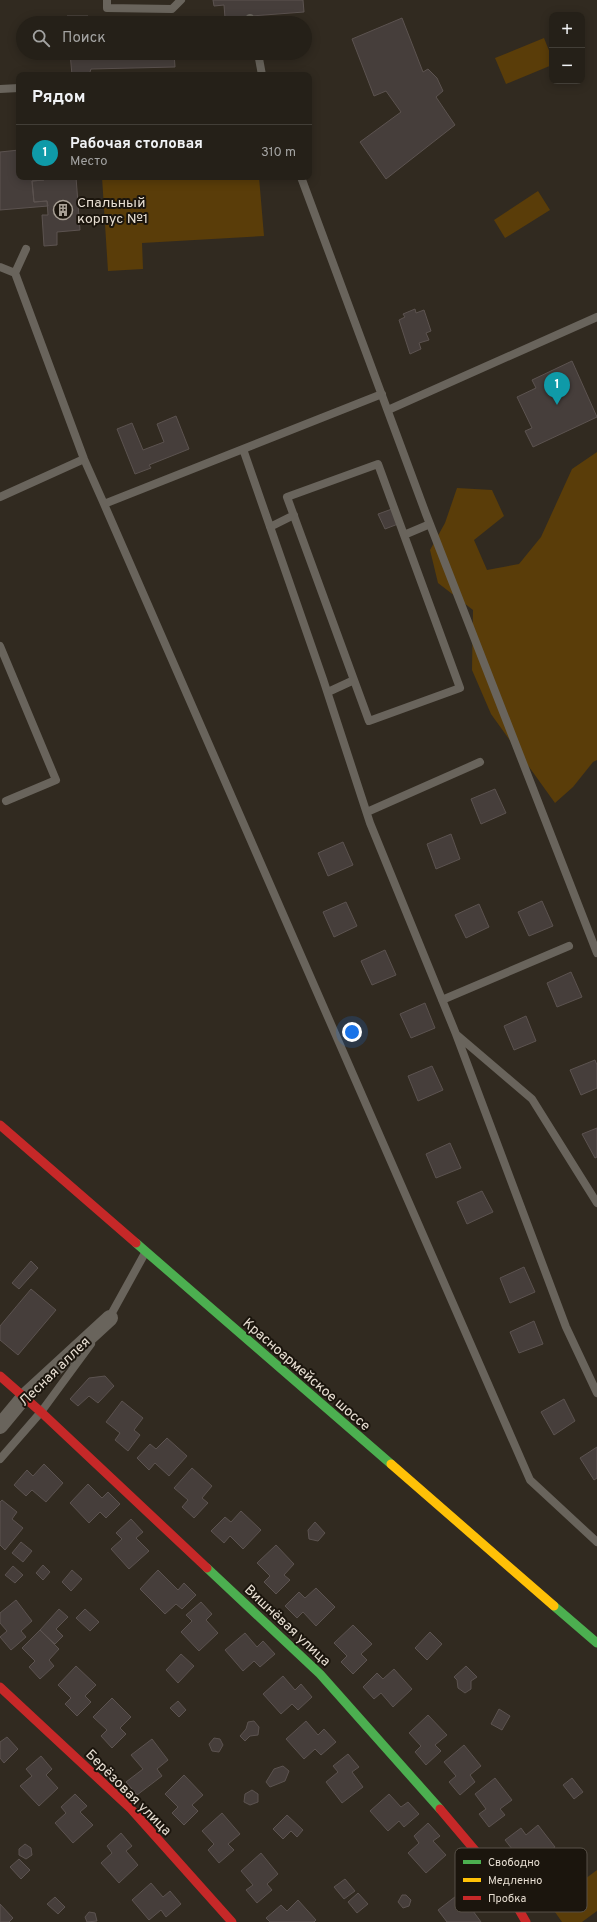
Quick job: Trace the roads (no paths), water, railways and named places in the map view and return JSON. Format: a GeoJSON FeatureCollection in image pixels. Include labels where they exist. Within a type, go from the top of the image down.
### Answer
{"type":"FeatureCollection","features":[{"type":"Feature","properties":{"kind":"street","name":"Красноармейское шоссе"},"geometry":{"type":"LineString","coordinates":[[0,1125],[597,1644]]}},
{"type":"Feature","properties":{"kind":"street","name":"Лесная аллея"},"geometry":{"type":"LineString","coordinates":[[0,1426],[24,1397],[110,1318]]}},
{"type":"Feature","properties":{"kind":"street","name":"Вишнёвая улица"},"geometry":{"type":"LineString","coordinates":[[0,1376],[41,1412],[320,1674],[446,1815],[474,1848]]}},
{"type":"Feature","properties":{"kind":"street","name":"Берёзовая улица"},"geometry":{"type":"LineString","coordinates":[[0,1687],[131,1809],[232,1922]]}},
{"type":"Feature","properties":{"kind":"street","name":"Вишнёвая улица"},"geometry":{"type":"LineString","coordinates":[[520,1912],[526,1922]]}},
{"type":"Feature","properties":{"kind":"lane"},"geometry":{"type":"LineString","coordinates":[[107,0],[107,8],[165,9],[172,9],[181,0]]}},
{"type":"Feature","properties":{"kind":"lane"},"geometry":{"type":"LineString","coordinates":[[259,60],[261,72]]}},
{"type":"Feature","properties":{"kind":"lane"},"geometry":{"type":"LineString","coordinates":[[0,89],[16,88]]}},
{"type":"Feature","properties":{"kind":"lane"},"geometry":{"type":"LineString","coordinates":[[302,180],[430,524],[597,953]]}},
{"type":"Feature","properties":{"kind":"lane"},"geometry":{"type":"LineString","coordinates":[[26,249],[15,273],[84,459],[530,1480],[597,1542]]}},
{"type":"Feature","properties":{"kind":"lane"},"geometry":{"type":"LineString","coordinates":[[0,267],[15,273]]}},
{"type":"Feature","properties":{"kind":"lane"},"geometry":{"type":"LineString","coordinates":[[388,410],[597,317]]}},
{"type":"Feature","properties":{"kind":"lane"},"geometry":{"type":"LineString","coordinates":[[104,504],[382,394]]}},
{"type":"Feature","properties":{"kind":"lane"},"geometry":{"type":"LineString","coordinates":[[243,449],[328,692],[367,812],[456,1034],[566,1327],[597,1393]]}},
{"type":"Feature","properties":{"kind":"lane"},"geometry":{"type":"LineString","coordinates":[[0,497],[84,459]]}},
{"type":"Feature","properties":{"kind":"lane"},"geometry":{"type":"LineString","coordinates":[[378,464],[460,688],[369,721],[294,514],[287,497],[378,464]]}},
{"type":"Feature","properties":{"kind":"lane"},"geometry":{"type":"LineString","coordinates":[[270,527],[294,514]]}},
{"type":"Feature","properties":{"kind":"lane"},"geometry":{"type":"LineString","coordinates":[[404,535],[430,524]]}},
{"type":"Feature","properties":{"kind":"lane"},"geometry":{"type":"LineString","coordinates":[[0,646],[56,780],[6,801]]}},
{"type":"Feature","properties":{"kind":"lane"},"geometry":{"type":"LineString","coordinates":[[328,692],[354,680]]}},
{"type":"Feature","properties":{"kind":"lane"},"geometry":{"type":"LineString","coordinates":[[367,812],[480,762]]}},
{"type":"Feature","properties":{"kind":"lane"},"geometry":{"type":"LineString","coordinates":[[442,1000],[569,946]]}},
{"type":"Feature","properties":{"kind":"lane"},"geometry":{"type":"LineString","coordinates":[[456,1034],[532,1099],[597,1203]]}},
{"type":"Feature","properties":{"kind":"lane"},"geometry":{"type":"LineString","coordinates":[[0,1459],[41,1412],[110,1318],[146,1252]]}},
{"type":"Feature","properties":{"kind":"place","name":"Спальный корпус №1"},"geometry":{"type":"Point","coordinates":[63,210]}},
{"type":"Feature","properties":{"kind":"place","name":"Рабочая столовая"},"geometry":{"type":"Point","coordinates":[557,405]}}]}
